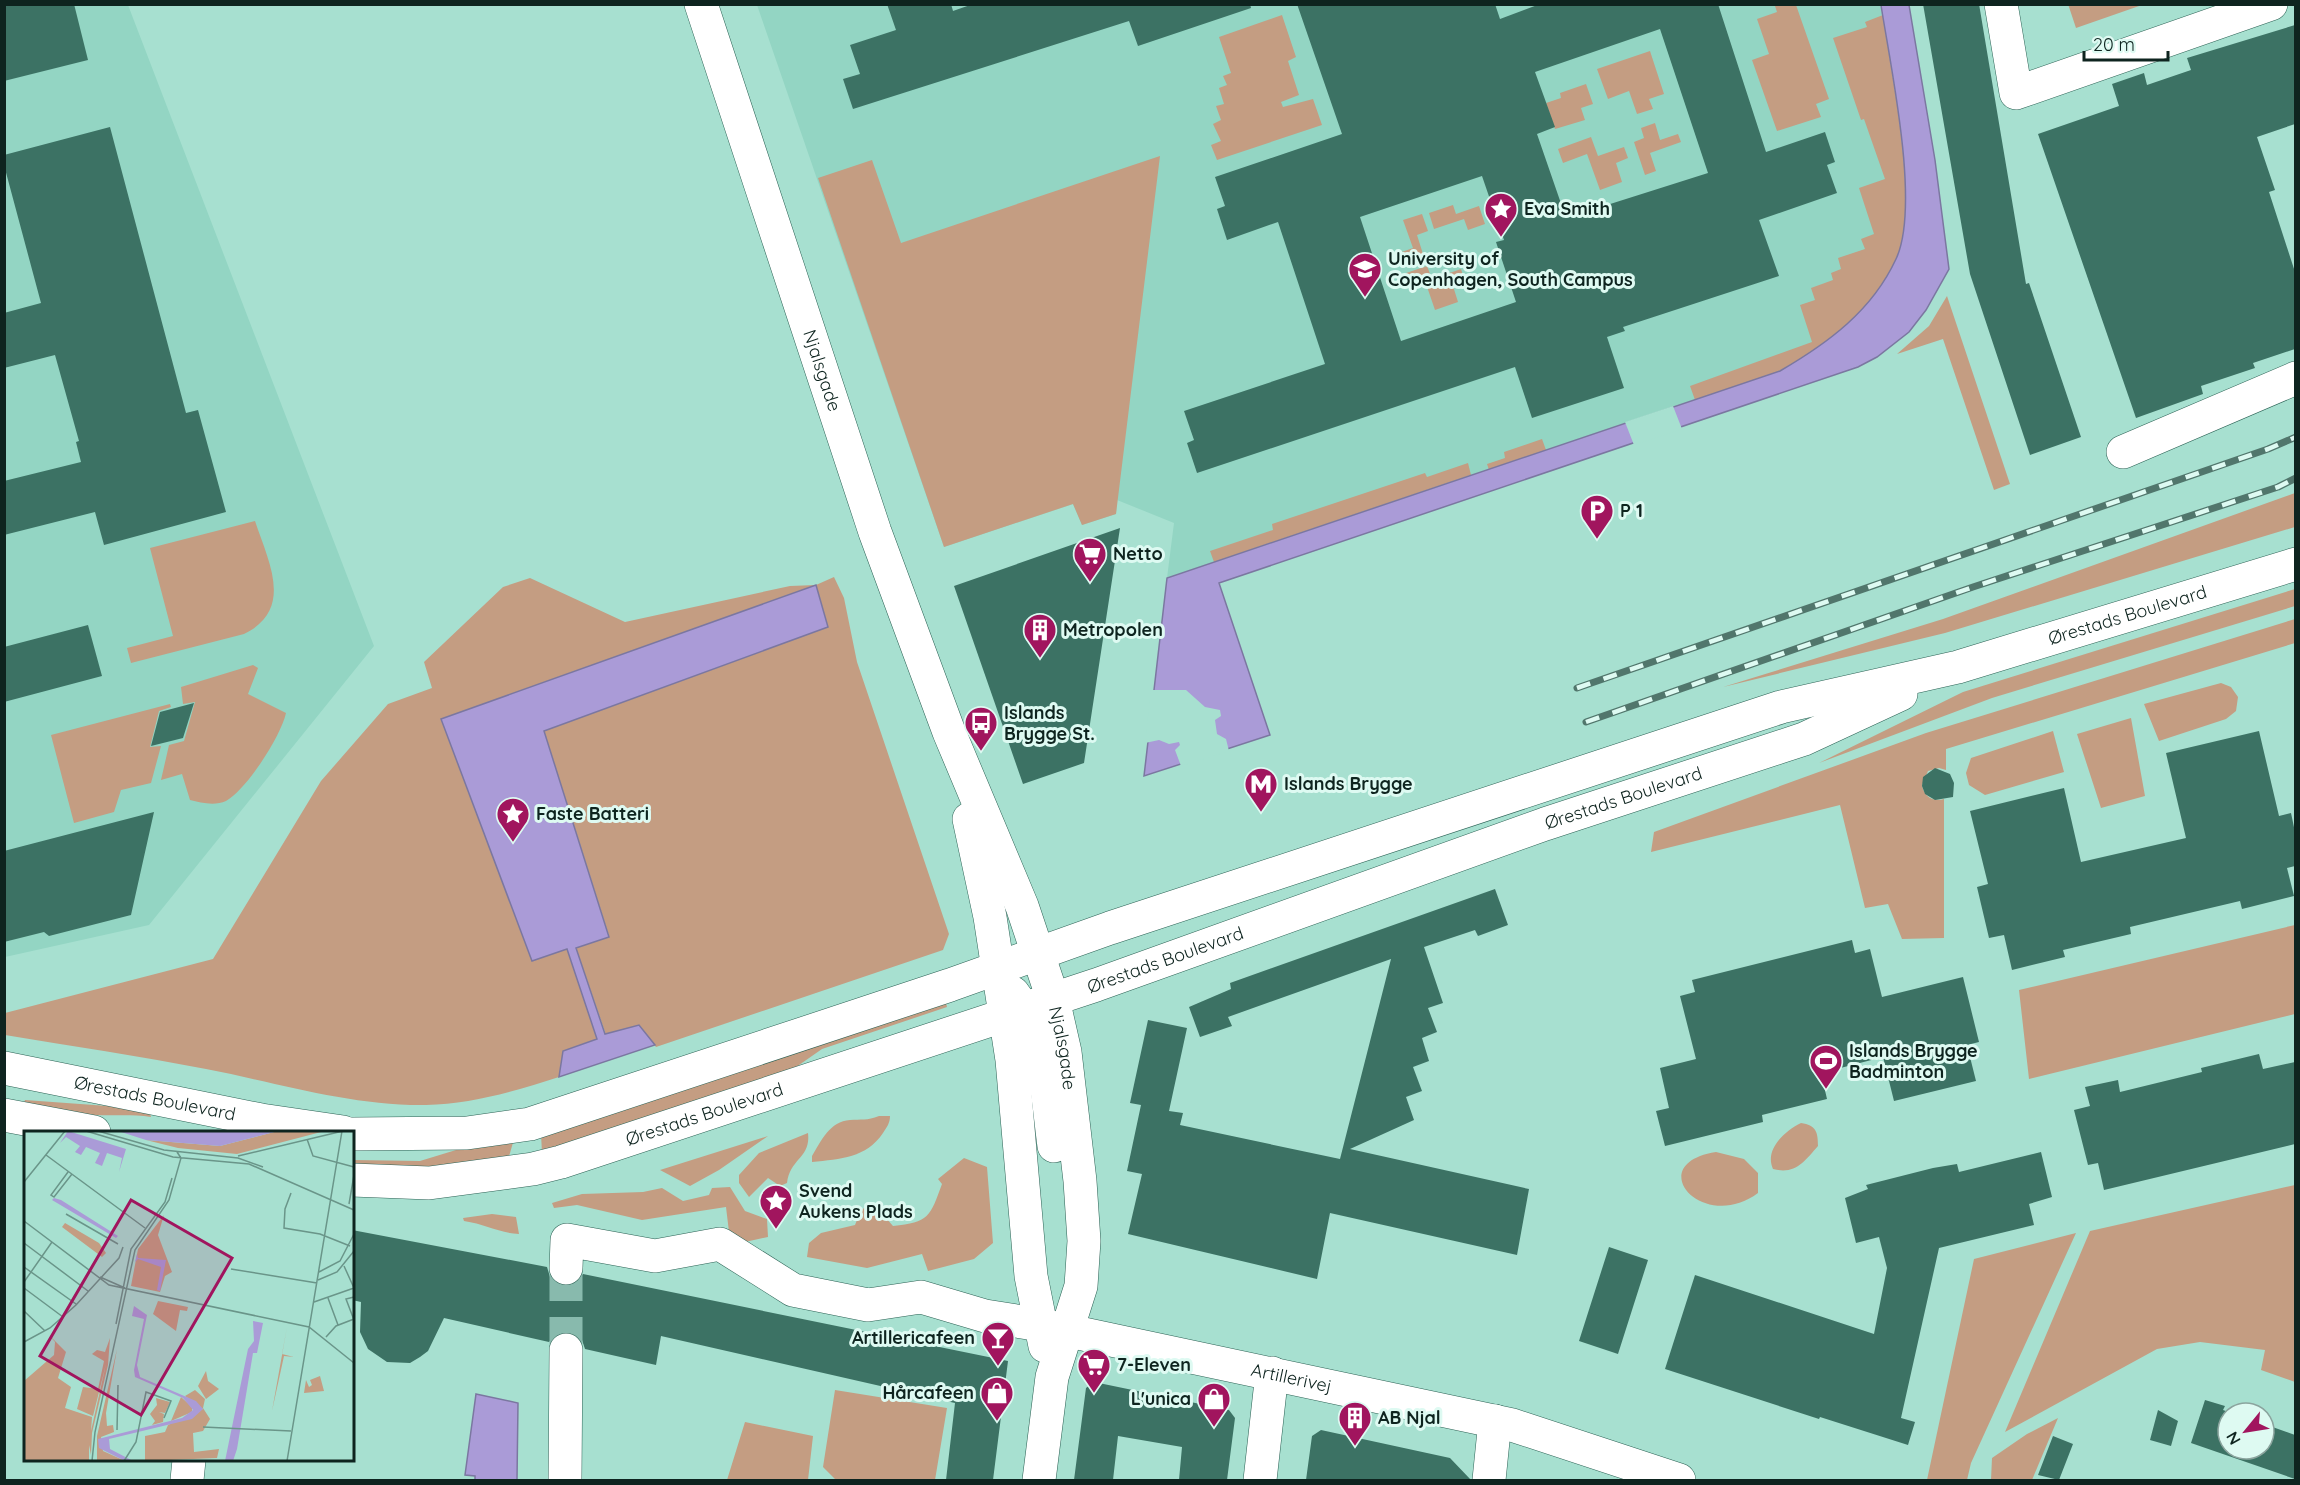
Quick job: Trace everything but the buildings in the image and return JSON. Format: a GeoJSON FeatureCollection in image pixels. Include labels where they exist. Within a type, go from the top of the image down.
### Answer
{"type":"FeatureCollection","features":[{"type":"Feature","properties":{"kind":"street","name":"Njalsgade"},"geometry":{"type":"LineString","coordinates":[[701,4],[875,532],[949,732],[1022,906],[1037,954],[1027,1008],[1012,1060],[1037,1182],[1057,1308],[1052,1377],[1039,1480]]}},
{"type":"Feature","properties":{"kind":"street"},"geometry":{"type":"LineString","coordinates":[[2001,4],[2016,93],[2271,4]]}},
{"type":"Feature","properties":{"kind":"street"},"geometry":{"type":"LineString","coordinates":[[2123,452],[2295,378]]}},
{"type":"Feature","properties":{"kind":"street","name":"Ørestads Boulevard"},"geometry":{"type":"LineString","coordinates":[[354,1134],[467,1133],[530,1124],[991,976],[1037,954],[1781,707],[1958,667],[2295,564]]}},
{"type":"Feature","properties":{"kind":"street","name":"Ørestads Boulevard"},"geometry":{"type":"LineString","coordinates":[[354,1180],[429,1183],[533,1169],[1027,1008],[1545,824],[1804,739],[1958,667]]}},
{"type":"Feature","properties":{"kind":"street","name":"Njalsgade"},"geometry":{"type":"LineString","coordinates":[[949,732],[990,917],[991,976],[1027,1008],[1065,1052],[1080,1181],[1084,1241],[1081,1286],[1054,1327]]}},
{"type":"Feature","properties":{"kind":"street","name":"Ørestads Boulevard"},"geometry":{"type":"LineString","coordinates":[[4,1068],[218,1122],[330,1131]]}},
{"type":"Feature","properties":{"kind":"street"},"geometry":{"type":"LineString","coordinates":[[4,1114],[89,1131]]}},
{"type":"Feature","properties":{"kind":"street"},"geometry":{"type":"LineString","coordinates":[[566,1254],[655,1256],[720,1244],[794,1290],[868,1305],[921,1297],[985,1316],[1054,1327]]}},
{"type":"Feature","properties":{"kind":"street","name":"Artillerivej"},"geometry":{"type":"LineString","coordinates":[[1054,1327],[1495,1421],[1679,1480]]}},
{"type":"Feature","properties":{"kind":"street"},"geometry":{"type":"LineString","coordinates":[[565,1480],[566,1350]]}},
{"type":"Feature","properties":{"kind":"street"},"geometry":{"type":"LineString","coordinates":[[1260,1480],[1272,1373]]}},
{"type":"Feature","properties":{"kind":"street"},"geometry":{"type":"LineString","coordinates":[[1489,1480],[1495,1421]]}},
{"type":"Feature","properties":{"kind":"street"},"geometry":{"type":"LineString","coordinates":[[187,1480],[189,1461]]}},
{"type":"Feature","properties":{"kind":"shaded area"},"geometry":{"type":"Polygon","coordinates":[[[2068,4],[2142,4],[2142,5],[2076,28],[2068,4]]]}},
{"type":"Feature","properties":{"kind":"shaded area"},"geometry":{"type":"Polygon","coordinates":[[[4,5],[128,5],[374,646],[149,925],[5,957],[4,5]]]}},
{"type":"Feature","properties":{"kind":"shaded area","name":"University of Copenhagen, South Campus"},"geometry":{"type":"Polygon","coordinates":[[[757,5],[1881,5],[1904,164],[1880,286],[1780,371],[1167,578],[1174,523],[1117,500],[1116,514],[1082,525],[1073,504],[944,547],[757,5]]]}},
{"type":"Feature","properties":{"kind":"shaded area"},"geometry":{"type":"Polygon","coordinates":[[[1796,5],[1829,99],[1816,104],[1821,117],[1777,131],[1752,60],[1769,54],[1757,19],[1777,12],[1775,6],[1796,5]]]}},
{"type":"Feature","properties":{"kind":"shaded area"},"geometry":{"type":"Polygon","coordinates":[[[1881,5],[1909,5],[1935,160],[1949,269],[1926,310],[1909,332],[1877,357],[1858,367],[1219,583],[1270,735],[1144,776],[1167,578],[1780,371],[1831,337],[1861,310],[1886,278],[1896,259],[1903,235],[1905,205],[1905,171],[1901,134],[1881,5]]]}},
{"type":"Feature","properties":{"kind":"shaded area"},"geometry":{"type":"Polygon","coordinates":[[[1282,15],[1296,57],[1288,61],[1299,95],[1281,102],[1283,107],[1313,99],[1322,125],[1217,160],[1211,145],[1221,141],[1213,124],[1221,120],[1216,106],[1224,104],[1219,88],[1227,85],[1223,76],[1231,73],[1219,37],[1282,15]]]}},
{"type":"Feature","properties":{"kind":"shaded area"},"geometry":{"type":"Polygon","coordinates":[[[1883,15],[1902,139],[1905,174],[1906,206],[1903,235],[1897,258],[1876,293],[1863,309],[1833,337],[1816,349],[1771,375],[1695,400],[1690,386],[1812,342],[1800,305],[1815,300],[1811,288],[1833,280],[1831,273],[1841,269],[1838,258],[1865,249],[1861,239],[1874,234],[1859,188],[1885,179],[1864,119],[1861,120],[1833,38],[1867,27],[1865,22],[1883,15]]]}},
{"type":"Feature","properties":{"kind":"shaded area"},"geometry":{"type":"Polygon","coordinates":[[[1650,51],[1664,94],[1649,99],[1653,109],[1637,114],[1629,91],[1608,99],[1597,69],[1650,51]]]}},
{"type":"Feature","properties":{"kind":"shaded area"},"geometry":{"type":"Polygon","coordinates":[[[1586,84],[1593,104],[1581,108],[1585,120],[1555,129],[1546,103],[1561,98],[1560,93],[1586,84]]]}},
{"type":"Feature","properties":{"kind":"shaded area"},"geometry":{"type":"Polygon","coordinates":[[[1655,123],[1660,140],[1678,134],[1681,142],[1650,153],[1656,171],[1645,175],[1634,142],[1644,138],[1641,128],[1655,123]]]}},
{"type":"Feature","properties":{"kind":"shaded area"},"geometry":{"type":"Polygon","coordinates":[[[1591,137],[1598,156],[1624,147],[1628,158],[1616,163],[1622,182],[1600,190],[1587,154],[1563,163],[1558,149],[1591,137]]]}},
{"type":"Feature","properties":{"kind":"shaded area"},"geometry":{"type":"Polygon","coordinates":[[[1160,156],[1116,514],[1082,525],[1073,504],[944,547],[818,178],[872,160],[901,243],[1160,156]]]}},
{"type":"Feature","properties":{"kind":"shaded area"},"geometry":{"type":"Polygon","coordinates":[[[1453,205],[1456,214],[1479,206],[1485,224],[1468,230],[1464,219],[1434,229],[1429,213],[1453,205]]]}},
{"type":"Feature","properties":{"kind":"shaded area"},"geometry":{"type":"Polygon","coordinates":[[[1422,214],[1428,231],[1417,235],[1423,254],[1401,262],[1399,253],[1413,248],[1403,220],[1422,214]]]}},
{"type":"Feature","properties":{"kind":"shaded area"},"geometry":{"type":"Polygon","coordinates":[[[1427,266],[1432,279],[1461,269],[1465,282],[1453,286],[1458,302],[1435,310],[1424,278],[1403,285],[1400,275],[1427,266]]]}},
{"type":"Feature","properties":{"kind":"shaded area"},"geometry":{"type":"Polygon","coordinates":[[[1947,296],[2010,484],[1994,490],[1943,339],[1897,354],[1929,326],[1947,296]]]}},
{"type":"Feature","properties":{"kind":"shaded area"},"geometry":{"type":"Polygon","coordinates":[[[1542,439],[1546,450],[1489,470],[1487,464],[1505,458],[1504,452],[1542,439]]]}},
{"type":"Feature","properties":{"kind":"shaded area"},"geometry":{"type":"Polygon","coordinates":[[[1468,463],[1471,475],[1214,562],[1210,551],[1273,530],[1272,524],[1425,473],[1427,477],[1468,463]]]}},
{"type":"Feature","properties":{"kind":"shaded area"},"geometry":{"type":"Polygon","coordinates":[[[2295,493],[2295,527],[1945,633],[1723,687],[1943,619],[2295,493]]]}},
{"type":"Feature","properties":{"kind":"shaded area"},"geometry":{"type":"Polygon","coordinates":[[[255,521],[274,583],[269,611],[260,624],[244,634],[131,663],[127,648],[173,636],[150,548],[255,521]]]}},
{"type":"Feature","properties":{"kind":"shaded area"},"geometry":{"type":"Polygon","coordinates":[[[834,577],[844,598],[857,662],[949,934],[943,950],[656,1047],[639,1025],[606,1035],[576,948],[609,936],[544,731],[828,627],[816,585],[834,577]]]}},
{"type":"Feature","properties":{"kind":"shaded area"},"geometry":{"type":"Polygon","coordinates":[[[530,578],[625,622],[790,586],[816,585],[441,719],[532,961],[567,949],[597,1039],[563,1051],[559,1077],[510,1092],[443,1104],[370,1102],[315,1093],[181,1064],[5,1035],[5,1013],[213,959],[321,781],[388,704],[432,688],[424,662],[503,587],[530,578]]]}},
{"type":"Feature","properties":{"kind":"shaded area"},"geometry":{"type":"Polygon","coordinates":[[[816,585],[828,627],[544,731],[609,937],[576,948],[605,1034],[639,1025],[655,1045],[559,1077],[563,1051],[597,1039],[567,949],[532,961],[441,719],[816,585]]]}},
{"type":"Feature","properties":{"kind":"shaded area"},"geometry":{"type":"Polygon","coordinates":[[[2295,589],[2295,606],[1992,698],[1819,763],[1963,692],[2295,589]]]}},
{"type":"Feature","properties":{"kind":"shaded area"},"geometry":{"type":"Polygon","coordinates":[[[2295,619],[2295,643],[1946,749],[1946,770],[1939,768],[1928,771],[1922,785],[1930,798],[1944,799],[1944,938],[1902,939],[1888,904],[1865,908],[1840,805],[1651,852],[1654,832],[1926,733],[2295,619]]]}},
{"type":"Feature","properties":{"kind":"shaded area"},"geometry":{"type":"Polygon","coordinates":[[[253,665],[258,668],[248,694],[286,713],[283,723],[262,761],[234,795],[222,803],[213,804],[190,800],[182,774],[161,780],[169,745],[184,741],[195,702],[183,704],[181,687],[253,665]]]}},
{"type":"Feature","properties":{"kind":"shaded area"},"geometry":{"type":"Polygon","coordinates":[[[2221,683],[2231,687],[2238,697],[2236,711],[2226,719],[2159,741],[2144,704],[2221,683]]]}},
{"type":"Feature","properties":{"kind":"shaded area"},"geometry":{"type":"Polygon","coordinates":[[[170,704],[171,707],[159,711],[150,747],[161,746],[151,783],[121,790],[114,812],[74,823],[51,735],[170,704]]]}},
{"type":"Feature","properties":{"kind":"shaded area"},"geometry":{"type":"Polygon","coordinates":[[[2131,718],[2145,796],[2101,808],[2077,734],[2131,718]]]}},
{"type":"Feature","properties":{"kind":"shaded area"},"geometry":{"type":"Polygon","coordinates":[[[2053,731],[2064,772],[1985,795],[1969,785],[1966,773],[1971,758],[2053,731]]]}},
{"type":"Feature","properties":{"kind":"shaded area"},"geometry":{"type":"Polygon","coordinates":[[[2295,925],[2295,1014],[2029,1079],[2019,990],[2295,925]]]}},
{"type":"Feature","properties":{"kind":"shaded area"},"geometry":{"type":"Polygon","coordinates":[[[945,999],[947,1007],[822,1049],[789,1072],[542,1153],[541,1134],[945,999]]]}},
{"type":"Feature","properties":{"kind":"shaded area"},"geometry":{"type":"Polygon","coordinates":[[[25,1100],[149,1109],[151,1117],[77,1113],[24,1103],[25,1100]]]}},
{"type":"Feature","properties":{"kind":"shaded area"},"geometry":{"type":"Polygon","coordinates":[[[890,1116],[889,1123],[869,1148],[852,1156],[812,1162],[812,1156],[823,1138],[837,1124],[843,1121],[890,1116]]]}},
{"type":"Feature","properties":{"kind":"shaded area"},"geometry":{"type":"Polygon","coordinates":[[[1801,1123],[1813,1127],[1818,1146],[1793,1169],[1773,1169],[1771,1154],[1774,1148],[1783,1136],[1801,1123]]]}},
{"type":"Feature","properties":{"kind":"shaded area"},"geometry":{"type":"Polygon","coordinates":[[[808,1133],[806,1148],[792,1168],[787,1183],[780,1186],[768,1178],[749,1197],[739,1183],[739,1175],[759,1153],[808,1133]]]}},
{"type":"Feature","properties":{"kind":"shaded area"},"geometry":{"type":"Polygon","coordinates":[[[768,1136],[719,1170],[690,1186],[660,1170],[768,1136]]]}},
{"type":"Feature","properties":{"kind":"shaded area"},"geometry":{"type":"Polygon","coordinates":[[[514,1139],[508,1160],[409,1169],[354,1167],[354,1160],[420,1161],[456,1150],[514,1139]]]}},
{"type":"Feature","properties":{"kind":"shaded area"},"geometry":{"type":"Polygon","coordinates":[[[1716,1152],[1744,1159],[1758,1173],[1758,1193],[1737,1204],[1718,1206],[1701,1201],[1688,1192],[1682,1181],[1683,1169],[1694,1159],[1716,1152]]]}},
{"type":"Feature","properties":{"kind":"shaded area"},"geometry":{"type":"Polygon","coordinates":[[[964,1158],[987,1167],[993,1243],[974,1259],[928,1271],[922,1254],[867,1268],[807,1257],[809,1243],[821,1233],[855,1225],[861,1210],[873,1203],[893,1226],[921,1220],[927,1216],[934,1204],[942,1184],[938,1179],[964,1158]]]}},
{"type":"Feature","properties":{"kind":"shaded area"},"geometry":{"type":"Polygon","coordinates":[[[2295,1185],[2295,1382],[2261,1370],[2265,1350],[2200,1342],[2157,1349],[2005,1432],[2090,1231],[2295,1185]]]}},
{"type":"Feature","properties":{"kind":"shaded area"},"geometry":{"type":"Polygon","coordinates":[[[730,1187],[745,1211],[767,1219],[768,1237],[745,1242],[729,1232],[726,1207],[642,1220],[577,1205],[554,1208],[552,1203],[582,1194],[643,1192],[662,1188],[683,1201],[709,1195],[712,1188],[730,1187]]]}},
{"type":"Feature","properties":{"kind":"shaded area"},"geometry":{"type":"Polygon","coordinates":[[[492,1214],[516,1217],[519,1234],[464,1221],[463,1218],[492,1214]]]}},
{"type":"Feature","properties":{"kind":"shaded area"},"geometry":{"type":"Polygon","coordinates":[[[2076,1233],[1971,1463],[1967,1480],[1927,1480],[1974,1259],[2076,1233]]]}},
{"type":"Feature","properties":{"kind":"shaded area"},"geometry":{"type":"Polygon","coordinates":[[[835,1390],[947,1408],[935,1480],[836,1480],[823,1467],[835,1390]]]}},
{"type":"Feature","properties":{"kind":"shaded area"},"geometry":{"type":"Polygon","coordinates":[[[476,1394],[518,1403],[517,1480],[475,1480],[475,1476],[465,1475],[476,1394]]]}},
{"type":"Feature","properties":{"kind":"shaded area"},"geometry":{"type":"Polygon","coordinates":[[[2058,1418],[2032,1480],[1991,1480],[1992,1458],[2027,1434],[2058,1418]]]}},
{"type":"Feature","properties":{"kind":"shaded area"},"geometry":{"type":"Polygon","coordinates":[[[745,1422],[813,1436],[808,1480],[727,1480],[745,1422]]]}},
{"type":"Feature","properties":{"kind":"pier"},"geometry":{"type":"Polygon","coordinates":[[[1673,406],[1682,429],[1634,445],[1625,422],[1673,406]]]}},
{"type":"Feature","properties":{"kind":"pier"},"geometry":{"type":"Polygon","coordinates":[[[1151,690],[1186,690],[1205,707],[1220,710],[1221,716],[1215,720],[1217,734],[1226,739],[1229,751],[1181,766],[1175,750],[1180,745],[1179,742],[1169,744],[1159,740],[1145,743],[1151,690]]]}},
{"type":"Feature","properties":{"kind":"tunnel"},"geometry":{"type":"LineString","coordinates":[[566,1268],[566,1350]]}},
{"type":"Feature","properties":{"kind":"railway"},"geometry":{"type":"LineString","coordinates":[[1577,688],[2268,449],[2296,437]]}},
{"type":"Feature","properties":{"kind":"railway"},"geometry":{"type":"LineString","coordinates":[[1586,722],[1973,587],[2278,487],[2296,478]]}},
{"type":"Feature","properties":{"kind":"place","name":"Eva Smith"},"geometry":{"type":"Point","coordinates":[1501,238]}},
{"type":"Feature","properties":{"kind":"place","name":"University of Copenhagen, South Campus"},"geometry":{"type":"Point","coordinates":[1365,298]}},
{"type":"Feature","properties":{"kind":"place","name":"P 1"},"geometry":{"type":"Point","coordinates":[1597,540]}},
{"type":"Feature","properties":{"kind":"place","name":"Netto"},"geometry":{"type":"Point","coordinates":[1090,583]}},
{"type":"Feature","properties":{"kind":"place","name":"Metropolen"},"geometry":{"type":"Point","coordinates":[1040,659]}},
{"type":"Feature","properties":{"kind":"place","name":"Islands Brygge St."},"geometry":{"type":"Point","coordinates":[981,752]}},
{"type":"Feature","properties":{"kind":"place","name":"Islands Brygge"},"geometry":{"type":"Point","coordinates":[1261,813]}},
{"type":"Feature","properties":{"kind":"place","name":"Faste Batteri"},"geometry":{"type":"Point","coordinates":[513,843]}},
{"type":"Feature","properties":{"kind":"place","name":"Islands Brygge Badminton"},"geometry":{"type":"Point","coordinates":[1826,1090]}},
{"type":"Feature","properties":{"kind":"place","name":"Svend Aukens Plads"},"geometry":{"type":"Point","coordinates":[776,1230]}},
{"type":"Feature","properties":{"kind":"place","name":"Artillericafeen"},"geometry":{"type":"Point","coordinates":[998,1367]}},
{"type":"Feature","properties":{"kind":"place","name":"7-Eleven"},"geometry":{"type":"Point","coordinates":[1094,1394]}},
{"type":"Feature","properties":{"kind":"place","name":"Hårcafeen"},"geometry":{"type":"Point","coordinates":[997,1422]}},
{"type":"Feature","properties":{"kind":"place","name":"L'unica"},"geometry":{"type":"Point","coordinates":[1214,1428]}},
{"type":"Feature","properties":{"kind":"place","name":"AB Njal"},"geometry":{"type":"Point","coordinates":[1355,1447]}}]}
